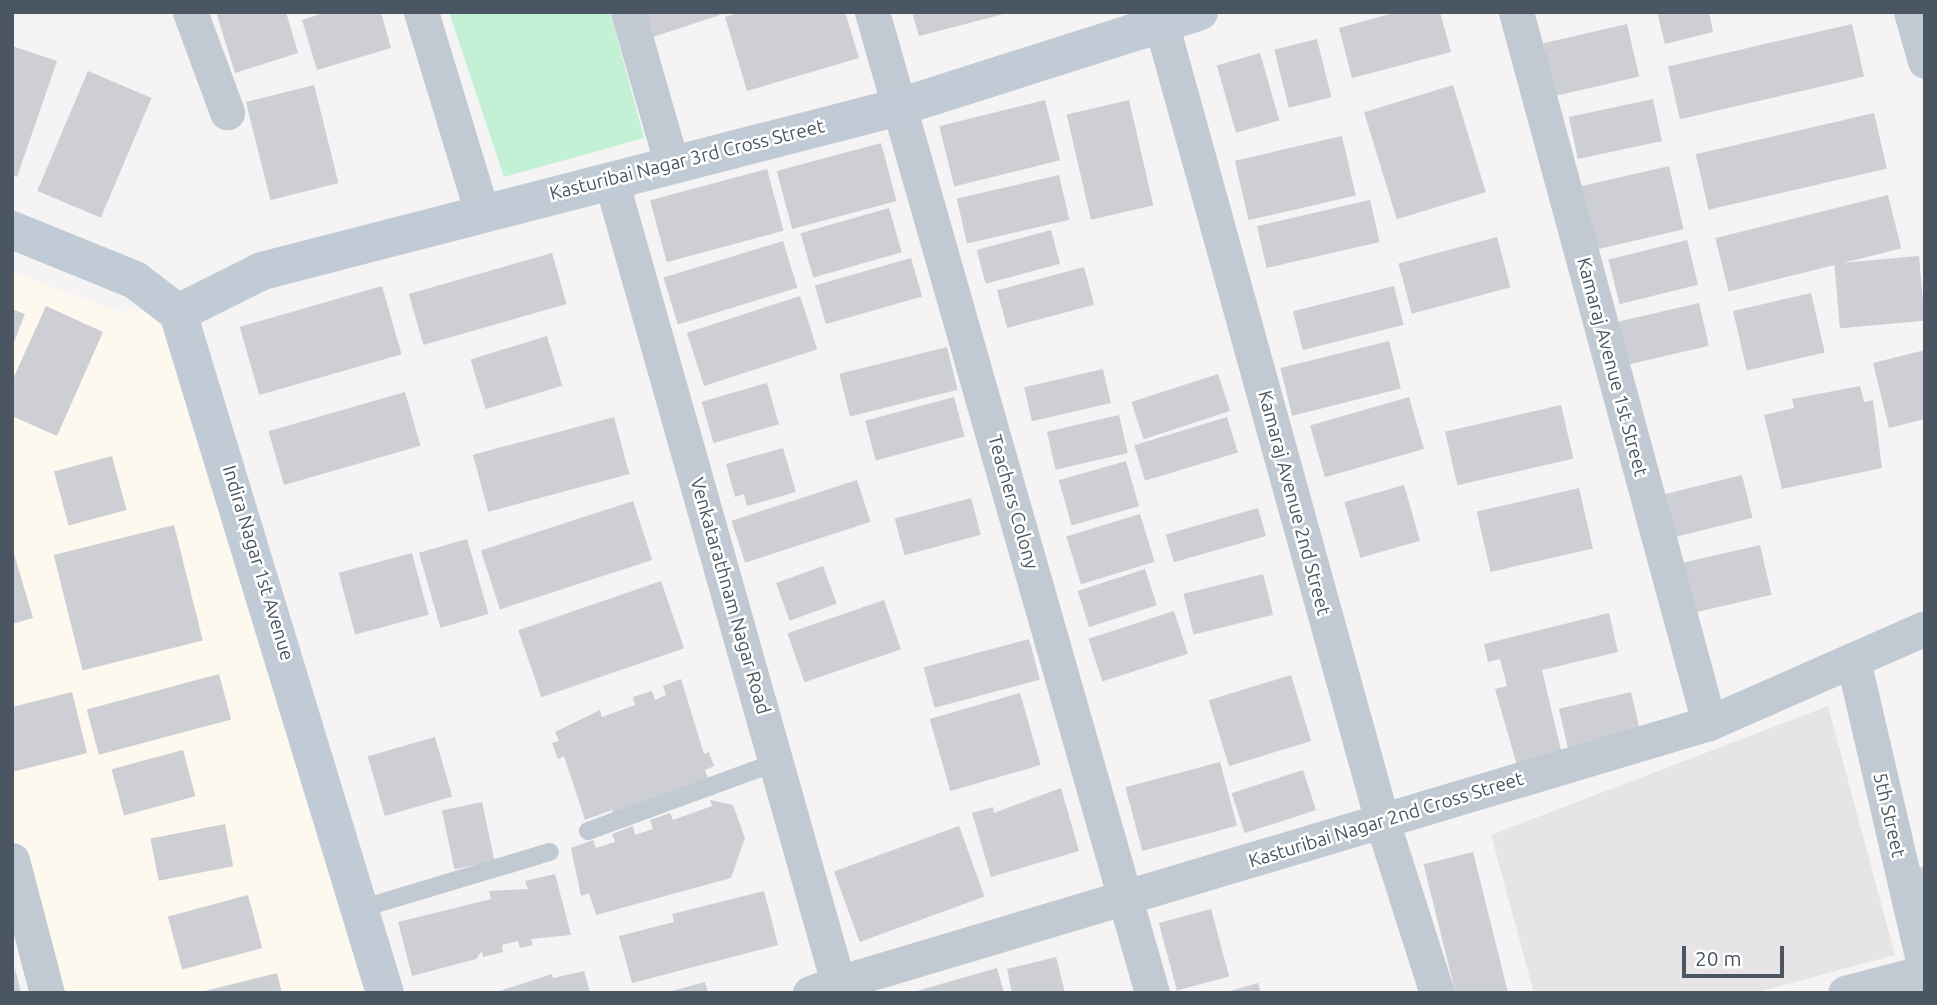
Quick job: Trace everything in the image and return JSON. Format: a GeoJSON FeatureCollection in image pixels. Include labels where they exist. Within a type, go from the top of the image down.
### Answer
{"type":"FeatureCollection","features":[{"type":"Feature","properties":{"kind":"street"},"geometry":{"type":"LineString","coordinates":[[190,12],[227,112]]}},
{"type":"Feature","properties":{"kind":"street"},"geometry":{"type":"LineString","coordinates":[[421,12],[481,209]]}},
{"type":"Feature","properties":{"kind":"street"},"geometry":{"type":"LineString","coordinates":[[628,12],[671,165]]}},
{"type":"Feature","properties":{"kind":"street","name":"Teachers Colony"},"geometry":{"type":"LineString","coordinates":[[872,12],[1152,993]]}},
{"type":"Feature","properties":{"kind":"street","name":"Kasturibai Nagar 3rd Cross Street"},"geometry":{"type":"LineString","coordinates":[[178,313],[262,271],[481,209],[611,180],[899,107],[1160,18],[1199,12]]}},
{"type":"Feature","properties":{"kind":"street","name":"Kamaraj Avenue 1st Street"},"geometry":{"type":"LineString","coordinates":[[1516,12],[1709,723]]}},
{"type":"Feature","properties":{"kind":"street"},"geometry":{"type":"LineString","coordinates":[[1910,12],[1925,61]]}},
{"type":"Feature","properties":{"kind":"street","name":"Kamaraj Avenue 2nd Street"},"geometry":{"type":"LineString","coordinates":[[1160,18],[1382,821],[1437,993]]}},
{"type":"Feature","properties":{"kind":"street","name":"Venkatarathnam Nagar Road"},"geometry":{"type":"LineString","coordinates":[[611,180],[777,762],[824,988]]}},
{"type":"Feature","properties":{"kind":"street"},"geometry":{"type":"LineString","coordinates":[[12,230],[135,280],[178,313]]}},
{"type":"Feature","properties":{"kind":"street","name":"Indira Nagar 1st Avenue"},"geometry":{"type":"LineString","coordinates":[[178,313],[363,908],[385,993]]}},
{"type":"Feature","properties":{"kind":"street","name":"Kasturibai Nagar 2nd Cross Street"},"geometry":{"type":"LineString","coordinates":[[824,988],[1709,723],[1925,628]]}},
{"type":"Feature","properties":{"kind":"street","name":"5th Street"},"geometry":{"type":"LineString","coordinates":[[1853,660],[1925,971]]}},
{"type":"Feature","properties":{"kind":"street"},"geometry":{"type":"LineString","coordinates":[[13,866],[47,993]]}},
{"type":"Feature","properties":{"kind":"street"},"geometry":{"type":"LineString","coordinates":[[1845,993],[1925,971]]}},
{"type":"Feature","properties":{"kind":"lane"},"geometry":{"type":"LineString","coordinates":[[588,831],[777,762]]}},
{"type":"Feature","properties":{"kind":"lane"},"geometry":{"type":"LineString","coordinates":[[363,908],[550,852]]}},
{"type":"Feature","properties":{"kind":"shaded area"},"geometry":{"type":"Polygon","coordinates":[[[12,272],[116,311],[196,311],[379,993],[50,993],[12,849],[12,272]]]}},
{"type":"Feature","properties":{"kind":"shaded area"},"geometry":{"type":"Polygon","coordinates":[[[1828,706],[1895,955],[1754,993],[1534,993],[1491,835],[1828,706]]]}},
{"type":"Feature","properties":{"kind":"green space"},"geometry":{"type":"Polygon","coordinates":[[[449,12],[610,12],[644,138],[504,177],[449,12]]]}},
{"type":"Feature","properties":{"kind":"building"},"geometry":{"type":"Polygon","coordinates":[[[216,12],[286,12],[298,53],[235,73],[216,12]]]}},
{"type":"Feature","properties":{"kind":"building"},"geometry":{"type":"Polygon","coordinates":[[[327,12],[381,12],[391,48],[317,70],[302,20],[327,12]]]}},
{"type":"Feature","properties":{"kind":"building"},"geometry":{"type":"Polygon","coordinates":[[[645,12],[719,12],[720,15],[653,37],[645,12]]]}},
{"type":"Feature","properties":{"kind":"building"},"geometry":{"type":"Polygon","coordinates":[[[742,12],[845,12],[859,58],[747,91],[725,17],[742,12]]]}},
{"type":"Feature","properties":{"kind":"building"},"geometry":{"type":"Polygon","coordinates":[[[912,12],[1008,12],[1008,13],[919,36],[912,12]]]}},
{"type":"Feature","properties":{"kind":"building"},"geometry":{"type":"Polygon","coordinates":[[[1397,12],[1440,12],[1451,52],[1352,78],[1339,28],[1397,12]]]}},
{"type":"Feature","properties":{"kind":"building"},"geometry":{"type":"Polygon","coordinates":[[[1657,12],[1709,12],[1713,32],[1665,44],[1657,12]]]}},
{"type":"Feature","properties":{"kind":"building"},"geometry":{"type":"Polygon","coordinates":[[[1627,24],[1639,77],[1555,96],[1543,43],[1627,24]]]}},
{"type":"Feature","properties":{"kind":"building"},"geometry":{"type":"Polygon","coordinates":[[[1852,24],[1864,77],[1680,119],[1668,67],[1852,24]]]}},
{"type":"Feature","properties":{"kind":"building"},"geometry":{"type":"Polygon","coordinates":[[[1317,39],[1332,97],[1289,108],[1274,50],[1317,39]]]}},
{"type":"Feature","properties":{"kind":"building"},"geometry":{"type":"Polygon","coordinates":[[[12,46],[57,61],[17,177],[12,175],[12,46]]]}},
{"type":"Feature","properties":{"kind":"building"},"geometry":{"type":"Polygon","coordinates":[[[1260,53],[1279,120],[1236,133],[1217,65],[1260,53]]]}},
{"type":"Feature","properties":{"kind":"building"},"geometry":{"type":"Polygon","coordinates":[[[88,71],[152,98],[101,218],[37,191],[88,71]]]}},
{"type":"Feature","properties":{"kind":"building"},"geometry":{"type":"Polygon","coordinates":[[[314,85],[338,183],[271,200],[246,102],[314,85]]]}},
{"type":"Feature","properties":{"kind":"building"},"geometry":{"type":"Polygon","coordinates":[[[1453,85],[1486,192],[1397,219],[1364,112],[1453,85]]]}},
{"type":"Feature","properties":{"kind":"building"},"geometry":{"type":"Polygon","coordinates":[[[1653,99],[1662,141],[1578,159],[1569,117],[1653,99]]]}},
{"type":"Feature","properties":{"kind":"building"},"geometry":{"type":"Polygon","coordinates":[[[1045,100],[1060,160],[954,187],[939,126],[1045,100]]]}},
{"type":"Feature","properties":{"kind":"building"},"geometry":{"type":"Polygon","coordinates":[[[1129,100],[1153,205],[1091,220],[1067,114],[1129,100]]]}},
{"type":"Feature","properties":{"kind":"building"},"geometry":{"type":"Polygon","coordinates":[[[1874,113],[1887,169],[1709,210],[1696,154],[1874,113]]]}},
{"type":"Feature","properties":{"kind":"building"},"geometry":{"type":"Polygon","coordinates":[[[1342,136],[1356,195],[1249,220],[1235,161],[1342,136]]]}},
{"type":"Feature","properties":{"kind":"building"},"geometry":{"type":"Polygon","coordinates":[[[881,143],[897,201],[792,229],[777,171],[881,143]]]}},
{"type":"Feature","properties":{"kind":"building"},"geometry":{"type":"Polygon","coordinates":[[[1669,166],[1684,229],[1591,251],[1576,187],[1669,166]]]}},
{"type":"Feature","properties":{"kind":"building"},"geometry":{"type":"Polygon","coordinates":[[[767,169],[784,231],[667,262],[650,200],[767,169]]]}},
{"type":"Feature","properties":{"kind":"building"},"geometry":{"type":"Polygon","coordinates":[[[1059,175],[1069,220],[967,243],[957,199],[1059,175]]]}},
{"type":"Feature","properties":{"kind":"building"},"geometry":{"type":"Polygon","coordinates":[[[1888,195],[1901,248],[1729,291],[1715,238],[1888,195]]]}},
{"type":"Feature","properties":{"kind":"building"},"geometry":{"type":"Polygon","coordinates":[[[1370,200],[1380,242],[1267,268],[1257,226],[1370,200]]]}},
{"type":"Feature","properties":{"kind":"building"},"geometry":{"type":"Polygon","coordinates":[[[889,208],[902,252],[813,278],[801,233],[889,208]]]}},
{"type":"Feature","properties":{"kind":"building"},"geometry":{"type":"Polygon","coordinates":[[[1051,230],[1060,264],[986,284],[977,250],[1051,230]]]}},
{"type":"Feature","properties":{"kind":"building"},"geometry":{"type":"Polygon","coordinates":[[[1497,237],[1510,287],[1412,314],[1398,263],[1497,237]]]}},
{"type":"Feature","properties":{"kind":"building"},"geometry":{"type":"Polygon","coordinates":[[[1687,240],[1698,285],[1620,304],[1608,260],[1687,240]]]}},
{"type":"Feature","properties":{"kind":"building"},"geometry":{"type":"Polygon","coordinates":[[[783,241],[797,288],[678,324],[663,278],[783,241]]]}},
{"type":"Feature","properties":{"kind":"building"},"geometry":{"type":"Polygon","coordinates":[[[552,253],[567,304],[423,345],[409,294],[552,253]]]}},
{"type":"Feature","properties":{"kind":"building"},"geometry":{"type":"Polygon","coordinates":[[[1919,256],[1925,321],[1840,328],[1834,263],[1919,256]]]}},
{"type":"Feature","properties":{"kind":"building"},"geometry":{"type":"Polygon","coordinates":[[[911,258],[922,296],[826,324],[815,286],[911,258]]]}},
{"type":"Feature","properties":{"kind":"building"},"geometry":{"type":"Polygon","coordinates":[[[1084,267],[1094,305],[1007,328],[997,290],[1084,267]]]}},
{"type":"Feature","properties":{"kind":"building"},"geometry":{"type":"Polygon","coordinates":[[[382,286],[402,354],[259,395],[240,327],[382,286]]]}},
{"type":"Feature","properties":{"kind":"building"},"geometry":{"type":"Polygon","coordinates":[[[1394,286],[1404,325],[1303,350],[1293,311],[1394,286]]]}},
{"type":"Feature","properties":{"kind":"building"},"geometry":{"type":"Polygon","coordinates":[[[1811,293],[1825,352],[1747,370],[1733,311],[1811,293]]]}},
{"type":"Feature","properties":{"kind":"building"},"geometry":{"type":"Polygon","coordinates":[[[800,296],[817,349],[704,386],[687,333],[800,296]]]}},
{"type":"Feature","properties":{"kind":"building"},"geometry":{"type":"Polygon","coordinates":[[[1699,303],[1709,346],[1622,366],[1612,323],[1699,303]]]}},
{"type":"Feature","properties":{"kind":"building"},"geometry":{"type":"Polygon","coordinates":[[[46,306],[103,332],[57,436],[12,416],[12,381],[46,306]]]}},
{"type":"Feature","properties":{"kind":"building"},"geometry":{"type":"Polygon","coordinates":[[[12,309],[25,314],[12,347],[12,309]]]}},
{"type":"Feature","properties":{"kind":"building"},"geometry":{"type":"Polygon","coordinates":[[[547,336],[562,386],[486,409],[470,359],[547,336]]]}},
{"type":"Feature","properties":{"kind":"building"},"geometry":{"type":"Polygon","coordinates":[[[1389,341],[1401,389],[1292,416],[1280,368],[1389,341]]]}},
{"type":"Feature","properties":{"kind":"building"},"geometry":{"type":"Polygon","coordinates":[[[947,347],[958,390],[850,417],[839,374],[947,347]]]}},
{"type":"Feature","properties":{"kind":"building"},"geometry":{"type":"Polygon","coordinates":[[[1925,350],[1925,419],[1889,428],[1873,363],[1925,350]]]}},
{"type":"Feature","properties":{"kind":"building"},"geometry":{"type":"Polygon","coordinates":[[[1103,369],[1111,403],[1032,421],[1024,387],[1103,369]]]}},
{"type":"Feature","properties":{"kind":"building"},"geometry":{"type":"Polygon","coordinates":[[[1218,374],[1230,411],[1144,439],[1131,402],[1218,374]]]}},
{"type":"Feature","properties":{"kind":"building"},"geometry":{"type":"Polygon","coordinates":[[[767,383],[779,424],[713,443],[702,402],[767,383]]]}},
{"type":"Feature","properties":{"kind":"building"},"geometry":{"type":"Polygon","coordinates":[[[1860,386],[1864,402],[1873,400],[1882,468],[1782,489],[1764,415],[1794,408],[1792,399],[1860,386]]]}},
{"type":"Feature","properties":{"kind":"building"},"geometry":{"type":"Polygon","coordinates":[[[405,392],[420,446],[284,485],[269,431],[405,392]]]}},
{"type":"Feature","properties":{"kind":"building"},"geometry":{"type":"Polygon","coordinates":[[[954,397],[965,437],[876,460],[865,421],[954,397]]]}},
{"type":"Feature","properties":{"kind":"building"},"geometry":{"type":"Polygon","coordinates":[[[1409,397],[1424,449],[1325,477],[1310,425],[1409,397]]]}},
{"type":"Feature","properties":{"kind":"building"},"geometry":{"type":"Polygon","coordinates":[[[1561,405],[1573,459],[1457,485],[1445,432],[1561,405]]]}},
{"type":"Feature","properties":{"kind":"building"},"geometry":{"type":"Polygon","coordinates":[[[1119,415],[1128,453],[1056,470],[1047,432],[1119,415]]]}},
{"type":"Feature","properties":{"kind":"building"},"geometry":{"type":"Polygon","coordinates":[[[614,417],[629,474],[488,512],[473,455],[614,417]]]}},
{"type":"Feature","properties":{"kind":"building"},"geometry":{"type":"Polygon","coordinates":[[[1227,417],[1238,452],[1145,481],[1134,445],[1227,417]]]}},
{"type":"Feature","properties":{"kind":"building"},"geometry":{"type":"Polygon","coordinates":[[[783,448],[796,492],[747,506],[744,494],[735,497],[726,464],[783,448]]]}},
{"type":"Feature","properties":{"kind":"building"},"geometry":{"type":"Polygon","coordinates":[[[112,456],[126,510],[69,526],[54,472],[112,456]]]}},
{"type":"Feature","properties":{"kind":"building"},"geometry":{"type":"Polygon","coordinates":[[[1126,461],[1139,506],[1072,525],[1059,480],[1126,461]]]}},
{"type":"Feature","properties":{"kind":"building"},"geometry":{"type":"Polygon","coordinates":[[[1742,475],[1753,518],[1664,540],[1654,497],[1742,475]]]}},
{"type":"Feature","properties":{"kind":"building"},"geometry":{"type":"Polygon","coordinates":[[[857,480],[871,522],[745,563],[731,521],[857,480]]]}},
{"type":"Feature","properties":{"kind":"building"},"geometry":{"type":"Polygon","coordinates":[[[1404,485],[1420,541],[1360,558],[1344,502],[1404,485]]]}},
{"type":"Feature","properties":{"kind":"building"},"geometry":{"type":"Polygon","coordinates":[[[1579,488],[1593,548],[1491,572],[1477,512],[1579,488]]]}},
{"type":"Feature","properties":{"kind":"building"},"geometry":{"type":"Polygon","coordinates":[[[971,498],[981,535],[905,555],[895,518],[971,498]]]}},
{"type":"Feature","properties":{"kind":"building"},"geometry":{"type":"Polygon","coordinates":[[[633,501],[652,560],[500,609],[481,550],[633,501]]]}},
{"type":"Feature","properties":{"kind":"building"},"geometry":{"type":"Polygon","coordinates":[[[1258,508],[1266,536],[1174,562],[1166,534],[1258,508]]]}},
{"type":"Feature","properties":{"kind":"building"},"geometry":{"type":"Polygon","coordinates":[[[1140,514],[1155,562],[1081,584],[1066,537],[1140,514]]]}},
{"type":"Feature","properties":{"kind":"building"},"geometry":{"type":"Polygon","coordinates":[[[174,525],[203,640],[82,670],[54,555],[174,525]]]}},
{"type":"Feature","properties":{"kind":"building"},"geometry":{"type":"Polygon","coordinates":[[[467,539],[488,614],[440,628],[419,553],[467,539]]]}},
{"type":"Feature","properties":{"kind":"building"},"geometry":{"type":"Polygon","coordinates":[[[1760,545],[1771,595],[1685,615],[1673,565],[1760,545]]]}},
{"type":"Feature","properties":{"kind":"building"},"geometry":{"type":"Polygon","coordinates":[[[12,547],[33,618],[12,624],[12,547]]]}},
{"type":"Feature","properties":{"kind":"building"},"geometry":{"type":"Polygon","coordinates":[[[412,553],[429,615],[355,634],[339,573],[412,553]]]}},
{"type":"Feature","properties":{"kind":"building"},"geometry":{"type":"Polygon","coordinates":[[[823,566],[837,604],[790,621],[776,583],[823,566]]]}},
{"type":"Feature","properties":{"kind":"building"},"geometry":{"type":"Polygon","coordinates":[[[1145,569],[1157,605],[1089,627],[1077,591],[1145,569]]]}},
{"type":"Feature","properties":{"kind":"building"},"geometry":{"type":"Polygon","coordinates":[[[1263,574],[1273,615],[1194,635],[1183,594],[1263,574]]]}},
{"type":"Feature","properties":{"kind":"building"},"geometry":{"type":"Polygon","coordinates":[[[661,581],[684,648],[541,697],[518,630],[661,581]]]}},
{"type":"Feature","properties":{"kind":"building"},"geometry":{"type":"Polygon","coordinates":[[[884,600],[901,649],[804,682],[788,633],[884,600]]]}},
{"type":"Feature","properties":{"kind":"building"},"geometry":{"type":"Polygon","coordinates":[[[1174,611],[1188,654],[1102,682],[1088,639],[1174,611]]]}},
{"type":"Feature","properties":{"kind":"building"},"geometry":{"type":"Polygon","coordinates":[[[1609,613],[1618,652],[1542,670],[1563,759],[1518,769],[1495,689],[1507,686],[1500,659],[1488,662],[1484,644],[1609,613]]]}},
{"type":"Feature","properties":{"kind":"building"},"geometry":{"type":"Polygon","coordinates":[[[1029,639],[1040,680],[935,708],[924,667],[1029,639]]]}},
{"type":"Feature","properties":{"kind":"building"},"geometry":{"type":"Polygon","coordinates":[[[219,674],[231,719],[99,755],[87,709],[219,674]]]}},
{"type":"Feature","properties":{"kind":"building"},"geometry":{"type":"Polygon","coordinates":[[[1291,675],[1311,741],[1229,766],[1209,700],[1291,675]]]}},
{"type":"Feature","properties":{"kind":"building"},"geometry":{"type":"Polygon","coordinates":[[[681,679],[704,754],[709,752],[714,766],[705,770],[710,783],[615,818],[612,810],[585,820],[564,756],[558,759],[552,743],[559,741],[555,732],[600,710],[602,717],[635,705],[633,697],[652,691],[655,700],[666,695],[663,686],[681,679]]]}},
{"type":"Feature","properties":{"kind":"building"},"geometry":{"type":"Polygon","coordinates":[[[72,692],[87,753],[12,772],[12,707],[72,692]]]}},
{"type":"Feature","properties":{"kind":"building"},"geometry":{"type":"Polygon","coordinates":[[[1631,692],[1641,735],[1569,752],[1559,709],[1631,692]]]}},
{"type":"Feature","properties":{"kind":"building"},"geometry":{"type":"Polygon","coordinates":[[[1020,693],[1041,765],[950,791],[930,719],[1020,693]]]}},
{"type":"Feature","properties":{"kind":"building"},"geometry":{"type":"Polygon","coordinates":[[[435,737],[452,797],[385,816],[368,756],[435,737]]]}},
{"type":"Feature","properties":{"kind":"building"},"geometry":{"type":"Polygon","coordinates":[[[183,750],[195,796],[124,816],[112,769],[183,750]]]}},
{"type":"Feature","properties":{"kind":"building"},"geometry":{"type":"Polygon","coordinates":[[[1220,762],[1237,826],[1142,851],[1125,787],[1220,762]]]}},
{"type":"Feature","properties":{"kind":"building"},"geometry":{"type":"Polygon","coordinates":[[[1303,770],[1316,810],[1245,833],[1232,793],[1303,770]]]}},
{"type":"Feature","properties":{"kind":"building"},"geometry":{"type":"Polygon","coordinates":[[[1061,788],[1079,851],[991,877],[972,813],[993,807],[994,813],[1061,788]]]}},
{"type":"Feature","properties":{"kind":"building"},"geometry":{"type":"Polygon","coordinates":[[[710,800],[733,805],[745,838],[731,878],[596,915],[589,893],[581,896],[571,848],[593,840],[596,848],[615,842],[612,834],[633,826],[635,835],[653,829],[650,820],[670,813],[673,820],[712,806],[710,800]]]}},
{"type":"Feature","properties":{"kind":"building"},"geometry":{"type":"Polygon","coordinates":[[[482,802],[494,861],[454,869],[442,811],[482,802]]]}},
{"type":"Feature","properties":{"kind":"building"},"geometry":{"type":"Polygon","coordinates":[[[225,824],[233,866],[159,881],[150,839],[225,824]]]}},
{"type":"Feature","properties":{"kind":"building"},"geometry":{"type":"Polygon","coordinates":[[[959,826],[985,896],[860,942],[834,871],[959,826]]]}},
{"type":"Feature","properties":{"kind":"building"},"geometry":{"type":"Polygon","coordinates":[[[1473,852],[1508,993],[1456,993],[1424,864],[1473,852]]]}},
{"type":"Feature","properties":{"kind":"building"},"geometry":{"type":"Polygon","coordinates":[[[1925,866],[1925,903],[1915,869],[1925,866]]]}},
{"type":"Feature","properties":{"kind":"building"},"geometry":{"type":"Polygon","coordinates":[[[555,874],[571,935],[531,939],[533,945],[520,948],[518,941],[502,945],[503,952],[483,957],[482,951],[476,959],[412,976],[398,922],[491,899],[489,891],[528,889],[525,881],[555,874]]]}},
{"type":"Feature","properties":{"kind":"building"},"geometry":{"type":"Polygon","coordinates":[[[764,891],[778,945],[632,983],[619,936],[674,922],[672,914],[764,891]]]}},
{"type":"Feature","properties":{"kind":"building"},"geometry":{"type":"Polygon","coordinates":[[[248,895],[262,948],[182,970],[168,916],[248,895]]]}},
{"type":"Feature","properties":{"kind":"building"},"geometry":{"type":"Polygon","coordinates":[[[1211,909],[1229,977],[1177,991],[1159,923],[1211,909]]]}},
{"type":"Feature","properties":{"kind":"building"},"geometry":{"type":"Polygon","coordinates":[[[1056,957],[1065,993],[1012,993],[1007,969],[1056,957]]]}},
{"type":"Feature","properties":{"kind":"building"},"geometry":{"type":"Polygon","coordinates":[[[15,968],[21,993],[12,993],[15,968]]]}},
{"type":"Feature","properties":{"kind":"building"},"geometry":{"type":"Polygon","coordinates":[[[997,968],[1004,993],[913,993],[913,992],[997,968]]]}},
{"type":"Feature","properties":{"kind":"building"},"geometry":{"type":"Polygon","coordinates":[[[584,971],[590,993],[493,993],[552,974],[553,978],[584,971]]]}},
{"type":"Feature","properties":{"kind":"building"},"geometry":{"type":"Polygon","coordinates":[[[277,973],[282,993],[200,993],[200,992],[277,973]]]}},
{"type":"Feature","properties":{"kind":"building"},"geometry":{"type":"Polygon","coordinates":[[[705,982],[708,993],[668,993],[668,992],[705,982]]]}},
{"type":"Feature","properties":{"kind":"building"},"geometry":{"type":"Polygon","coordinates":[[[1258,983],[1261,993],[1226,993],[1226,992],[1258,983]]]}}]}
